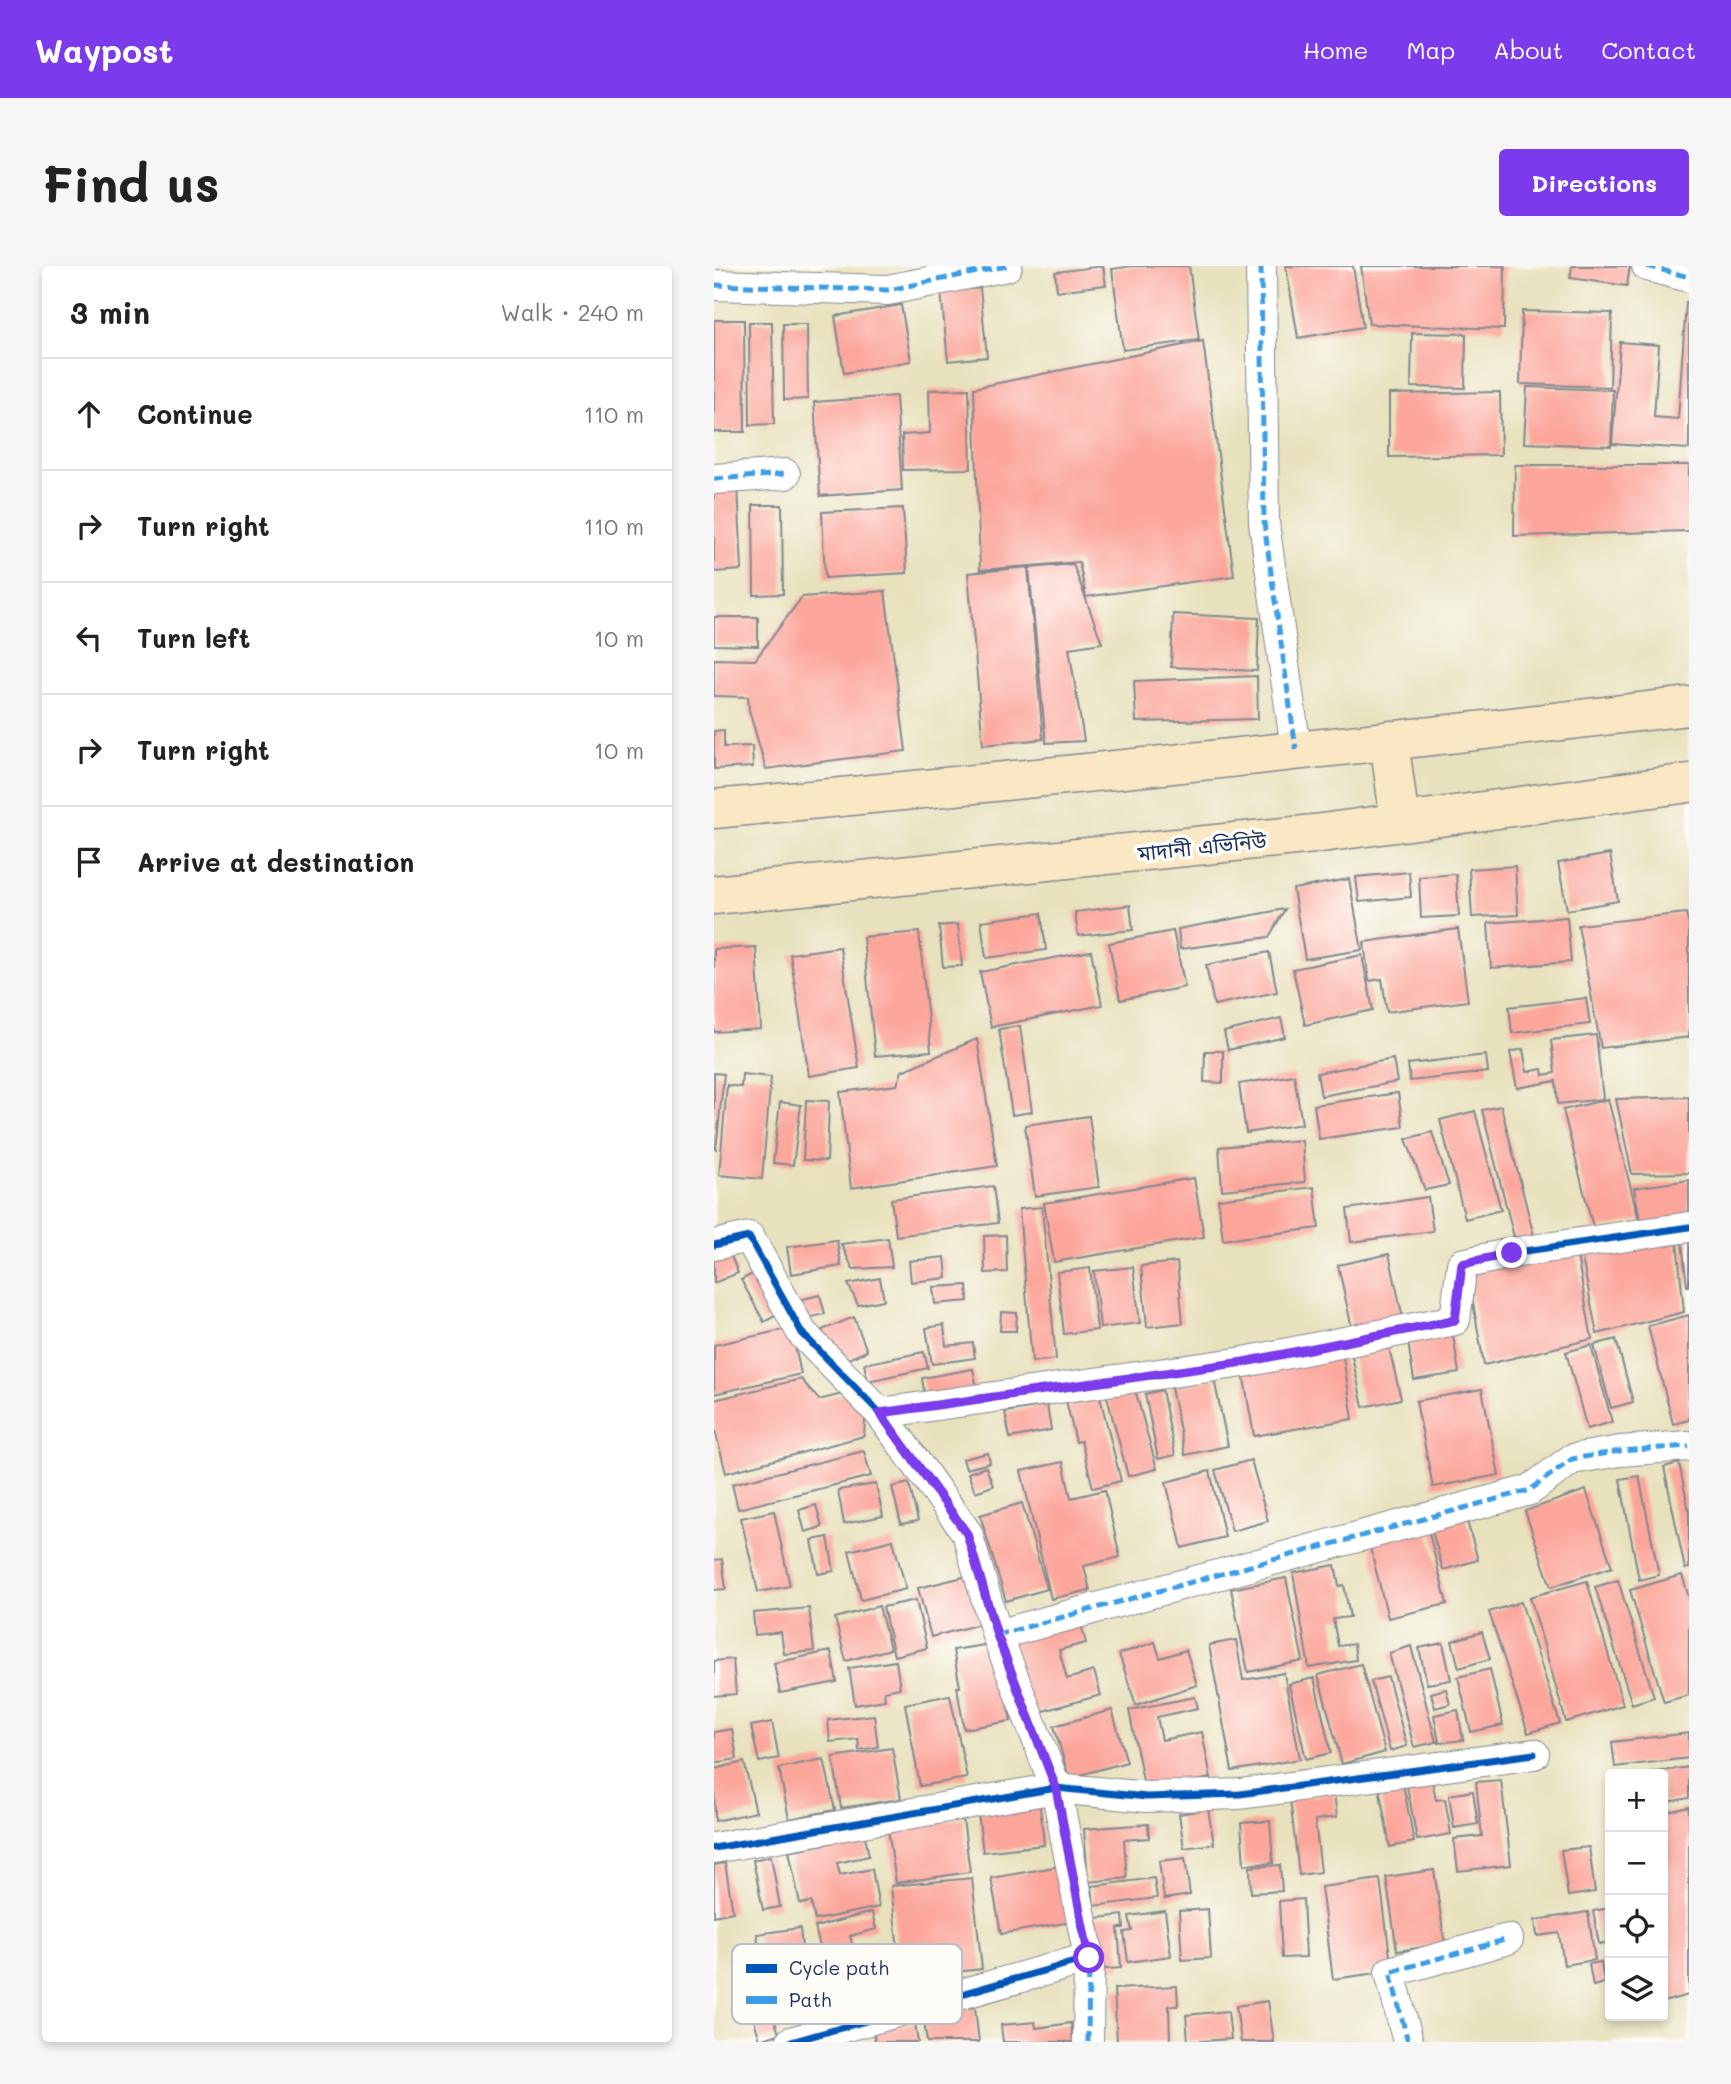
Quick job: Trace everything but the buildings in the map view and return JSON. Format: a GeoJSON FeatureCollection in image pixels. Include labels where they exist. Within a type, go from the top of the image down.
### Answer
{"type":"FeatureCollection","features":[{"type":"Feature","properties":{"kind":"main road"},"geometry":{"type":"LineString","coordinates":[[714,809],[964,786],[1689,706]]}},
{"type":"Feature","properties":{"kind":"main road"},"geometry":{"type":"LineString","coordinates":[[1389,740],[1400,822]]}},
{"type":"Feature","properties":{"kind":"main road","name":"মাদানী এভিনিউ"},"geometry":{"type":"LineString","coordinates":[[714,895],[1314,834],[1689,783]]}},
{"type":"Feature","properties":{"kind":"street"},"geometry":{"type":"LineString","coordinates":[[714,285],[888,290],[1007,266]]}},
{"type":"Feature","properties":{"kind":"street"},"geometry":{"type":"LineString","coordinates":[[1261,266],[1264,523],[1296,750]]}},
{"type":"Feature","properties":{"kind":"street"},"geometry":{"type":"LineString","coordinates":[[1647,266],[1689,277]]}},
{"type":"Feature","properties":{"kind":"street"},"geometry":{"type":"LineString","coordinates":[[714,479],[785,474]]}},
{"type":"Feature","properties":{"kind":"street"},"geometry":{"type":"LineString","coordinates":[[880,1413],[1244,1362],[1455,1320],[1462,1264],[1512,1253],[1689,1227]]}},
{"type":"Feature","properties":{"kind":"street"},"geometry":{"type":"LineString","coordinates":[[714,1245],[749,1237],[802,1333],[880,1413],[967,1534],[997,1635],[1056,1788],[1089,1958],[1088,2042]]}},
{"type":"Feature","properties":{"kind":"street"},"geometry":{"type":"LineString","coordinates":[[997,1635],[1531,1490],[1572,1459],[1620,1451],[1689,1446]]}},
{"type":"Feature","properties":{"kind":"street"},"geometry":{"type":"LineString","coordinates":[[714,1848],[1056,1788],[1147,1797],[1240,1794],[1534,1755]]}},
{"type":"Feature","properties":{"kind":"street"},"geometry":{"type":"LineString","coordinates":[[1408,2042],[1390,1972],[1508,1939]]}},
{"type":"Feature","properties":{"kind":"street"},"geometry":{"type":"LineString","coordinates":[[962,1994],[1089,1958]]}},
{"type":"Feature","properties":{"kind":"street"},"geometry":{"type":"LineString","coordinates":[[792,2042],[856,2024]]}},
{"type":"Feature","properties":{"kind":"marked path"},"geometry":{"type":"LineString","coordinates":[[714,285],[888,290],[1007,266]]}},
{"type":"Feature","properties":{"kind":"marked path"},"geometry":{"type":"LineString","coordinates":[[1261,266],[1264,523],[1296,749]]}},
{"type":"Feature","properties":{"kind":"marked path"},"geometry":{"type":"LineString","coordinates":[[1647,266],[1689,277]]}},
{"type":"Feature","properties":{"kind":"marked path"},"geometry":{"type":"LineString","coordinates":[[714,479],[785,474]]}},
{"type":"Feature","properties":{"kind":"marked path"},"geometry":{"type":"LineString","coordinates":[[997,1635],[1530,1490],[1572,1459],[1620,1451],[1689,1446]]}},
{"type":"Feature","properties":{"kind":"marked path"},"geometry":{"type":"LineString","coordinates":[[1408,2042],[1390,1972],[1508,1939]]}},
{"type":"Feature","properties":{"kind":"marked path"},"geometry":{"type":"LineString","coordinates":[[1088,2042],[1089,1958]]}},
{"type":"Feature","properties":{"kind":"cycle path"},"geometry":{"type":"LineString","coordinates":[[880,1413],[1244,1362],[1455,1320],[1462,1264],[1512,1253],[1689,1227]]}},
{"type":"Feature","properties":{"kind":"cycle path"},"geometry":{"type":"LineString","coordinates":[[714,1245],[749,1237],[802,1333],[880,1413],[967,1533],[997,1635],[1056,1788],[1089,1958],[962,1994]]}},
{"type":"Feature","properties":{"kind":"cycle path"},"geometry":{"type":"LineString","coordinates":[[714,1848],[1056,1788],[1147,1797],[1240,1794],[1534,1754]]}},
{"type":"Feature","properties":{"kind":"cycle path"},"geometry":{"type":"LineString","coordinates":[[791,2042],[855,2024]]}},
{"type":"Feature","properties":{"kind":"route"},"geometry":{"type":"LineString","coordinates":[[1089,1958],[1056,1788],[997,1635],[967,1534],[880,1413],[1244,1362],[1455,1320],[1462,1264],[1512,1253]]}}]}
